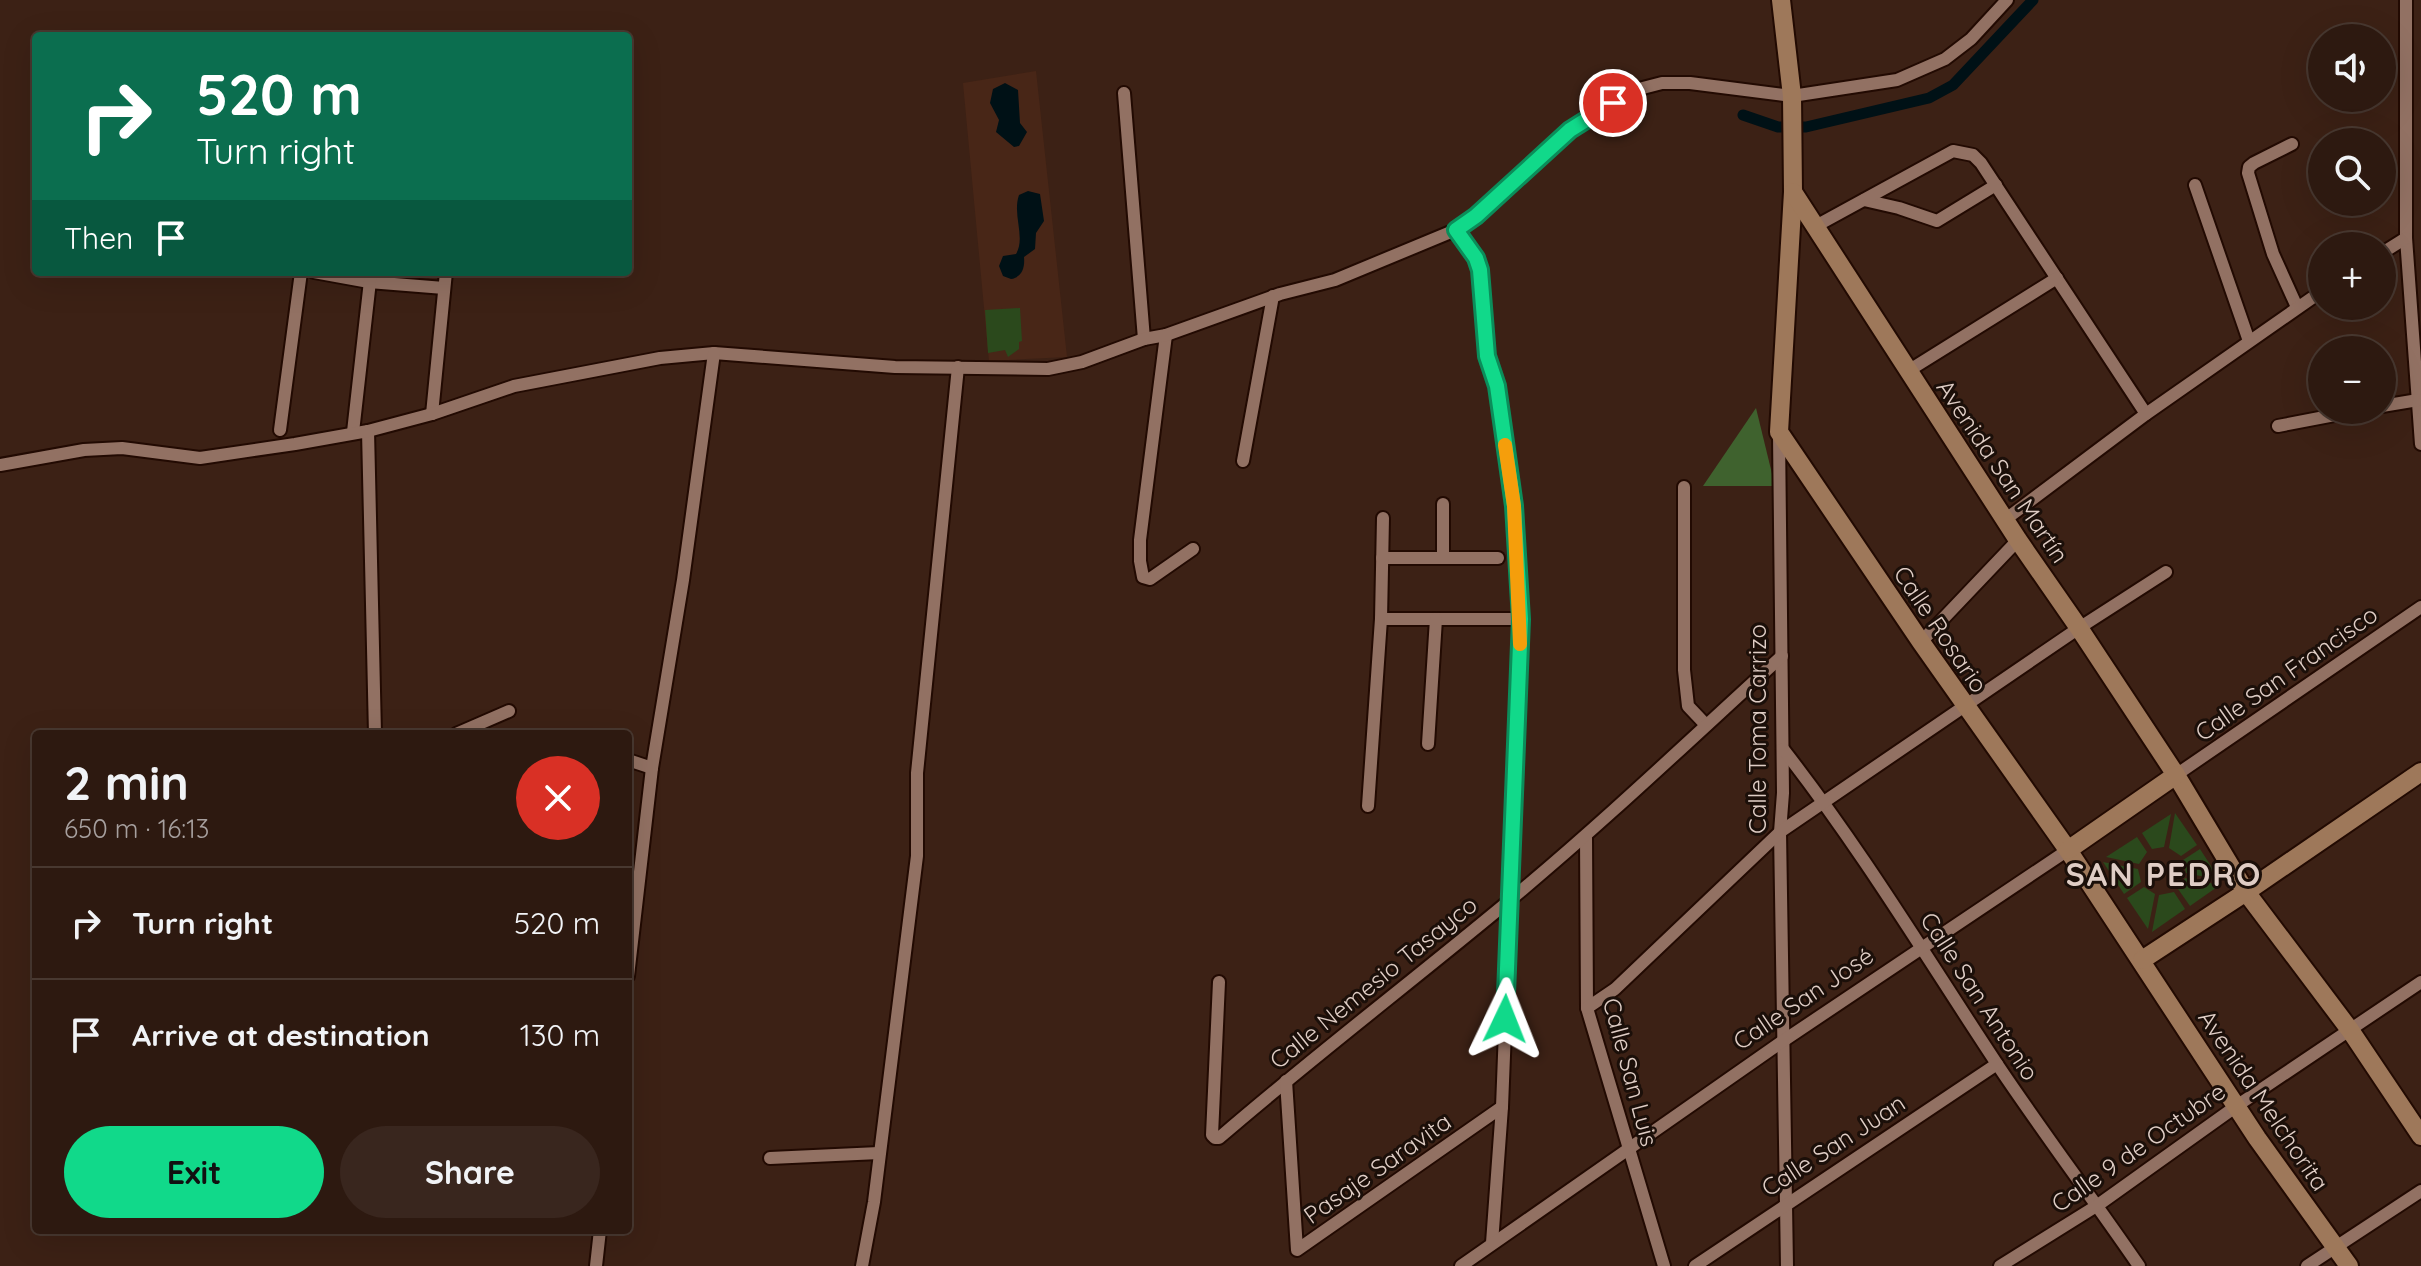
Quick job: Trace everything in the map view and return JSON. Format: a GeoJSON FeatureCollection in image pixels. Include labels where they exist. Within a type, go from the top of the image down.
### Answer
{"type":"FeatureCollection","features":[{"type":"Feature","properties":{"kind":"main road","name":"Calle Toma Carrizo"},"geometry":{"type":"LineString","coordinates":[[1779,432],[1793,192],[1792,112],[1781,0]]}},
{"type":"Feature","properties":{"kind":"main road","name":"Avenida San Martín"},"geometry":{"type":"LineString","coordinates":[[1793,192],[2018,540],[2176,775],[2246,892],[2350,1030],[2421,1136]]}},
{"type":"Feature","properties":{"kind":"main road","name":"Calle Rosario"},"geometry":{"type":"LineString","coordinates":[[1779,432],[2142,960]]}},
{"type":"Feature","properties":{"kind":"main road"},"geometry":{"type":"LineString","coordinates":[[2142,960],[2421,772]]}},
{"type":"Feature","properties":{"kind":"main road","name":"Calle San José"},"geometry":{"type":"LineString","coordinates":[[2068,850],[2176,775]]}},
{"type":"Feature","properties":{"kind":"main road","name":"Avenida Melchorita"},"geometry":{"type":"LineString","coordinates":[[2142,960],[2257,1138],[2349,1266]]}},
{"type":"Feature","properties":{"kind":"street"},"geometry":{"type":"LineString","coordinates":[[0,465],[84,450],[109,449],[200,458],[368,431],[432,414],[514,386],[660,358],[714,353],[895,367],[1048,369],[1082,362],[1273,296],[1335,280],[1456,230],[1476,216],[1570,130],[1635,90],[1662,83],[1690,83],[1792,112],[1897,80],[1945,59],[1971,39],[2007,0]]}},
{"type":"Feature","properties":{"kind":"street"},"geometry":{"type":"LineString","coordinates":[[2406,0],[2406,238],[2421,444]]}},
{"type":"Feature","properties":{"kind":"street"},"geometry":{"type":"LineString","coordinates":[[1124,93],[1144,339]]}},
{"type":"Feature","properties":{"kind":"street"},"geometry":{"type":"LineString","coordinates":[[2292,144],[2254,163],[2248,173],[2273,254],[2297,307]]}},
{"type":"Feature","properties":{"kind":"street"},"geometry":{"type":"LineString","coordinates":[[1814,227],[1953,151],[1973,155],[1996,185],[2146,414]]}},
{"type":"Feature","properties":{"kind":"street"},"geometry":{"type":"LineString","coordinates":[[1864,200],[1937,221],[1996,185]]}},
{"type":"Feature","properties":{"kind":"street"},"geometry":{"type":"LineString","coordinates":[[2195,185],[2249,341]]}},
{"type":"Feature","properties":{"kind":"street"},"geometry":{"type":"LineString","coordinates":[[2406,212],[2421,214]]}},
{"type":"Feature","properties":{"kind":"street"},"geometry":{"type":"LineString","coordinates":[[1456,230],[1476,258],[1480,270],[1487,356],[1497,386],[1514,506],[1521,619],[1502,1107],[1492,1243]]}},
{"type":"Feature","properties":{"kind":"street"},"geometry":{"type":"LineString","coordinates":[[2396,244],[2406,238]]}},
{"type":"Feature","properties":{"kind":"street"},"geometry":{"type":"LineString","coordinates":[[280,430],[300,276]]}},
{"type":"Feature","properties":{"kind":"street"},"geometry":{"type":"LineString","coordinates":[[432,414],[446,276]]}},
{"type":"Feature","properties":{"kind":"street"},"geometry":{"type":"LineString","coordinates":[[353,432],[370,277],[444,288]]}},
{"type":"Feature","properties":{"kind":"street"},"geometry":{"type":"LineString","coordinates":[[1908,371],[2057,278]]}},
{"type":"Feature","properties":{"kind":"street"},"geometry":{"type":"LineString","coordinates":[[1243,461],[1273,296]]}},
{"type":"Feature","properties":{"kind":"street"},"geometry":{"type":"LineString","coordinates":[[2006,519],[2146,414],[2308,300]]}},
{"type":"Feature","properties":{"kind":"street"},"geometry":{"type":"LineString","coordinates":[[1166,335],[1140,540],[1143,577],[1150,579],[1193,549]]}},
{"type":"Feature","properties":{"kind":"street"},"geometry":{"type":"LineString","coordinates":[[632,941],[652,768],[683,580],[714,353]]}},
{"type":"Feature","properties":{"kind":"street"},"geometry":{"type":"LineString","coordinates":[[862,1266],[874,1202],[917,856],[917,773],[958,367]]}},
{"type":"Feature","properties":{"kind":"street"},"geometry":{"type":"LineString","coordinates":[[2396,404],[2418,400]]}},
{"type":"Feature","properties":{"kind":"street"},"geometry":{"type":"LineString","coordinates":[[2278,426],[2308,420]]}},
{"type":"Feature","properties":{"kind":"street"},"geometry":{"type":"LineString","coordinates":[[368,431],[375,730]]}},
{"type":"Feature","properties":{"kind":"street","name":"Calle Toma Carrizo"},"geometry":{"type":"LineString","coordinates":[[1779,432],[1783,749],[1780,832],[1787,1266]]}},
{"type":"Feature","properties":{"kind":"street"},"geometry":{"type":"LineString","coordinates":[[1684,487],[1684,670],[1688,706],[1706,725]]}},
{"type":"Feature","properties":{"kind":"street"},"geometry":{"type":"LineString","coordinates":[[1443,504],[1443,558]]}},
{"type":"Feature","properties":{"kind":"street"},"geometry":{"type":"LineString","coordinates":[[1368,806],[1381,619],[1383,518]]}},
{"type":"Feature","properties":{"kind":"street"},"geometry":{"type":"LineString","coordinates":[[1921,642],[2018,540]]}},
{"type":"Feature","properties":{"kind":"street"},"geometry":{"type":"LineString","coordinates":[[1382,558],[1498,558]]}},
{"type":"Feature","properties":{"kind":"street"},"geometry":{"type":"LineString","coordinates":[[1587,1008],[1615,989],[1780,832],[2166,572]]}},
{"type":"Feature","properties":{"kind":"street","name":"Calle San Francisco"},"geometry":{"type":"LineString","coordinates":[[2176,775],[2421,607]]}},
{"type":"Feature","properties":{"kind":"street"},"geometry":{"type":"LineString","coordinates":[[1381,619],[1521,619]]}},
{"type":"Feature","properties":{"kind":"street"},"geometry":{"type":"LineString","coordinates":[[1428,744],[1436,619]]}},
{"type":"Feature","properties":{"kind":"street","name":"Calle Nemesio Tasayco"},"geometry":{"type":"LineString","coordinates":[[1219,982],[1212,1135],[1219,1138],[1586,836],[1782,656]]}},
{"type":"Feature","properties":{"kind":"street"},"geometry":{"type":"LineString","coordinates":[[465,730],[509,711]]}},
{"type":"Feature","properties":{"kind":"street","name":"Calle San Antonio"},"geometry":{"type":"LineString","coordinates":[[1783,749],[1825,802],[1997,1064],[2139,1266]]}},
{"type":"Feature","properties":{"kind":"street"},"geometry":{"type":"LineString","coordinates":[[632,761],[652,768]]}},
{"type":"Feature","properties":{"kind":"street","name":"Calle San Luis"},"geometry":{"type":"LineString","coordinates":[[1586,836],[1587,1008],[1664,1266]]}},
{"type":"Feature","properties":{"kind":"street","name":"Calle San José"},"geometry":{"type":"LineString","coordinates":[[1461,1266],[1783,1041],[2068,850]]}},
{"type":"Feature","properties":{"kind":"street","name":"Calle 9 de Octubre"},"geometry":{"type":"LineString","coordinates":[[2000,1266],[2098,1205],[2238,1105],[2421,982]]}},
{"type":"Feature","properties":{"kind":"street","name":"Calle San Juan"},"geometry":{"type":"LineString","coordinates":[[1695,1266],[1997,1064]]}},
{"type":"Feature","properties":{"kind":"street","name":"Pasaje Saravita"},"geometry":{"type":"LineString","coordinates":[[1286,1081],[1297,1250],[1502,1107]]}},
{"type":"Feature","properties":{"kind":"street"},"geometry":{"type":"LineString","coordinates":[[770,1158],[879,1153]]}},
{"type":"Feature","properties":{"kind":"street"},"geometry":{"type":"LineString","coordinates":[[2307,1266],[2421,1191]]}},
{"type":"Feature","properties":{"kind":"street"},"geometry":{"type":"LineString","coordinates":[[596,1266],[600,1234]]}},
{"type":"Feature","properties":{"kind":"street"},"geometry":{"type":"LineString","coordinates":[[1480,1253],[1489,1266]]}},
{"type":"Feature","properties":{"kind":"shaded area"},"geometry":{"type":"Polygon","coordinates":[[[1036,71],[1067,357],[989,361],[963,83],[1036,71]]]}},
{"type":"Feature","properties":{"kind":"shaded area"},"geometry":{"type":"Polygon","coordinates":[[[1005,83],[1018,90],[1020,123],[1027,132],[1019,146],[1014,147],[996,132],[999,120],[990,103],[993,89],[1005,83]]]}},
{"type":"Feature","properties":{"kind":"shaded area"},"geometry":{"type":"Polygon","coordinates":[[[1028,191],[1040,194],[1044,221],[1036,233],[1035,249],[1024,257],[1020,274],[1011,279],[1003,276],[999,266],[1003,256],[1016,254],[1019,247],[1017,203],[1019,195],[1028,191]]]}},
{"type":"Feature","properties":{"kind":"green space"},"geometry":{"type":"Polygon","coordinates":[[[1020,308],[1022,341],[1019,342],[1019,349],[1008,357],[1005,350],[988,353],[985,310],[1020,308]]]}},
{"type":"Feature","properties":{"kind":"green space"},"geometry":{"type":"Polygon","coordinates":[[[1756,408],[1775,486],[1703,486],[1756,408]]]}},
{"type":"Feature","properties":{"kind":"green space"},"geometry":{"type":"Polygon","coordinates":[[[2175,813],[2197,845],[2181,856],[2169,848],[2175,813]]]}},
{"type":"Feature","properties":{"kind":"green space"},"geometry":{"type":"Polygon","coordinates":[[[2171,814],[2164,847],[2152,849],[2142,833],[2171,814]]]}},
{"type":"Feature","properties":{"kind":"green space"},"geometry":{"type":"Polygon","coordinates":[[[2137,837],[2147,852],[2139,864],[2106,857],[2137,837]]]}},
{"type":"Feature","properties":{"kind":"green space"},"geometry":{"type":"Polygon","coordinates":[[[2200,849],[2220,880],[2186,873],[2183,860],[2200,849]]]}},
{"type":"Feature","properties":{"kind":"green space"},"geometry":{"type":"Polygon","coordinates":[[[2103,862],[2138,869],[2141,882],[2124,894],[2103,862]]]}},
{"type":"Feature","properties":{"kind":"green space"},"geometry":{"type":"Polygon","coordinates":[[[2185,878],[2220,885],[2190,906],[2178,889],[2185,878]]]}},
{"type":"Feature","properties":{"kind":"green space"},"geometry":{"type":"Polygon","coordinates":[[[2144,887],[2155,894],[2148,929],[2127,898],[2144,887]]]}},
{"type":"Feature","properties":{"kind":"green space"},"geometry":{"type":"Polygon","coordinates":[[[2174,892],[2185,909],[2152,932],[2159,895],[2174,892]]]}},
{"type":"Feature","properties":{"kind":"waterway"},"geometry":{"type":"LineString","coordinates":[[1743,115],[1778,127],[1806,127],[1929,98],[1953,85],[2033,0]]}},
{"type":"Feature","properties":{"kind":"slow traffic"},"geometry":{"type":"LineString","coordinates":[[1505,445],[1514,506],[1520,644]]}},
{"type":"Feature","properties":{"kind":"district","name":"SAN PEDRO"},"geometry":{"type":"Point","coordinates":[2164,874]}},
{"type":"Feature","properties":{"kind":"route"},"geometry":{"type":"LineString","coordinates":[[1505,1019],[1521,619],[1514,506],[1497,386],[1487,356],[1480,270],[1476,258],[1456,230],[1476,216],[1570,130],[1613,103]]}}]}
